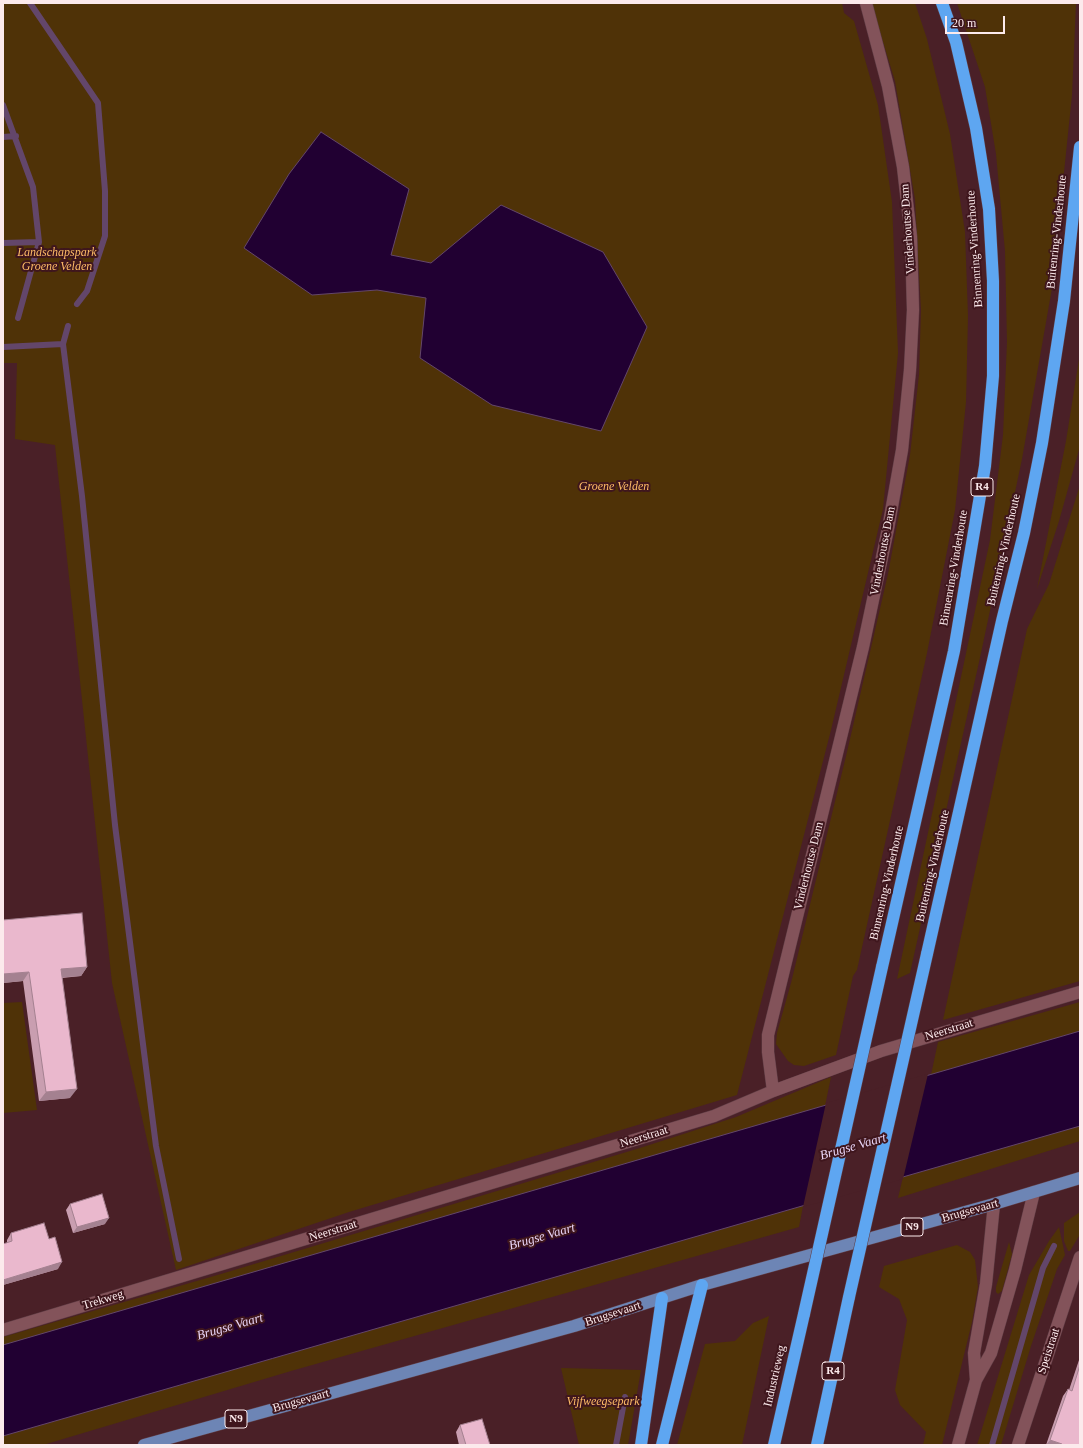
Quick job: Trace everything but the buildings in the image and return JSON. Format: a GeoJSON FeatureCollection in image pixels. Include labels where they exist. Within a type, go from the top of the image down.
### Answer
{"type":"FeatureCollection","features":[{"type":"Feature","properties":{"kind":"highway","name":"Binnenring-Vinderhoute"},"geometry":{"type":"LineString","coordinates":[[804,1314],[954,651],[985,466],[993,376],[993,281],[989,209],[976,128],[956,42],[942,3]]}},
{"type":"Feature","properties":{"kind":"highway","name":"Buitenring-Vinderhoute"},"geometry":{"type":"LineString","coordinates":[[817,1445],[1000,627],[1024,533],[1042,443],[1065,293],[1080,147]]}},
{"type":"Feature","properties":{"kind":"highway"},"geometry":{"type":"LineString","coordinates":[[662,1445],[702,1285]]}},
{"type":"Feature","properties":{"kind":"highway"},"geometry":{"type":"LineString","coordinates":[[641,1445],[662,1298]]}},
{"type":"Feature","properties":{"kind":"highway","name":"Industrieweg"},"geometry":{"type":"LineString","coordinates":[[774,1445],[804,1314]]}},
{"type":"Feature","properties":{"kind":"main road","name":"Brugsevaart"},"geometry":{"type":"LineString","coordinates":[[144,1445],[574,1326],[702,1285],[994,1204],[1080,1178]]}},
{"type":"Feature","properties":{"kind":"street","name":"Vinderhoutse Dam"},"geometry":{"type":"LineString","coordinates":[[773,1092],[768,1052],[768,1035],[863,647],[902,450],[910,370],[913,310],[911,251],[903,166],[888,86],[866,3]]}},
{"type":"Feature","properties":{"kind":"street","name":"Neerstraat"},"geometry":{"type":"LineString","coordinates":[[203,1270],[714,1116],[881,1051],[1080,992]]}},
{"type":"Feature","properties":{"kind":"street"},"geometry":{"type":"LineString","coordinates":[[958,1445],[976,1380],[991,1353],[1015,1270],[1034,1192]]}},
{"type":"Feature","properties":{"kind":"street"},"geometry":{"type":"LineString","coordinates":[[976,1380],[974,1353],[986,1284],[994,1204]]}},
{"type":"Feature","properties":{"kind":"street","name":"Speistraat"},"geometry":{"type":"LineString","coordinates":[[1018,1445],[1080,1257]]}},
{"type":"Feature","properties":{"kind":"street","name":"Trekweg"},"geometry":{"type":"LineString","coordinates":[[3,1330],[203,1270]]}},
{"type":"Feature","properties":{"kind":"green space","name":"Groene Velden"},"geometry":{"type":"Polygon","coordinates":[[[3,3],[842,3],[844,13],[854,21],[878,105],[892,202],[898,353],[883,509],[831,730],[737,1095],[349,1212],[176,1270],[112,983],[55,445],[15,439],[17,363],[3,363],[3,3]]]}},
{"type":"Feature","properties":{"kind":"green space"},"geometry":{"type":"Polygon","coordinates":[[[871,3],[915,3],[927,39],[950,134],[965,232],[968,316],[966,402],[955,510],[927,653],[857,970],[853,976],[836,1055],[804,1066],[794,1065],[788,1061],[776,1044],[777,1033],[791,983],[847,752],[888,574],[910,455],[919,375],[921,310],[915,199],[895,81],[871,3]]]}},
{"type":"Feature","properties":{"kind":"green space"},"geometry":{"type":"Polygon","coordinates":[[[957,3],[1076,3],[1072,95],[1052,288],[1022,459],[981,653],[910,973],[897,979],[990,540],[1003,435],[1007,342],[1005,251],[996,154],[985,87],[957,3]]]}},
{"type":"Feature","properties":{"kind":"green space"},"geometry":{"type":"Polygon","coordinates":[[[1080,353],[1080,446],[1059,521],[1037,589],[1066,441],[1080,353]]]}},
{"type":"Feature","properties":{"kind":"green space"},"geometry":{"type":"Polygon","coordinates":[[[1080,485],[1080,981],[943,1020],[1027,629],[1049,584],[1080,485]]]}},
{"type":"Feature","properties":{"kind":"green space"},"geometry":{"type":"Polygon","coordinates":[[[22,1002],[37,1110],[3,1113],[3,1003],[22,1002]]]}},
{"type":"Feature","properties":{"kind":"green space"},"geometry":{"type":"Polygon","coordinates":[[[1080,1002],[1080,1031],[931,1075],[938,1042],[1080,1002]]]}},
{"type":"Feature","properties":{"kind":"green space"},"geometry":{"type":"Polygon","coordinates":[[[831,1077],[825,1106],[3,1346],[3,1337],[221,1274],[640,1148],[736,1117],[831,1077]]]}},
{"type":"Feature","properties":{"kind":"green space"},"geometry":{"type":"Polygon","coordinates":[[[1080,1126],[1080,1141],[898,1198],[903,1177],[1080,1126]]]}},
{"type":"Feature","properties":{"kind":"green space"},"geometry":{"type":"Polygon","coordinates":[[[803,1206],[799,1227],[291,1371],[43,1445],[3,1445],[3,1436],[803,1206]]]}},
{"type":"Feature","properties":{"kind":"green space"},"geometry":{"type":"Polygon","coordinates":[[[1080,1212],[1079,1236],[1070,1251],[1068,1251],[1064,1241],[1064,1223],[1080,1212]]]}},
{"type":"Feature","properties":{"kind":"green space"},"geometry":{"type":"Polygon","coordinates":[[[1059,1227],[1065,1255],[1057,1269],[1031,1346],[1001,1445],[977,1445],[1029,1275],[1059,1227]]]}},
{"type":"Feature","properties":{"kind":"green space"},"geometry":{"type":"Polygon","coordinates":[[[1009,1242],[1012,1254],[1002,1291],[998,1294],[996,1292],[996,1287],[1009,1242]]]}},
{"type":"Feature","properties":{"kind":"green space"},"geometry":{"type":"Polygon","coordinates":[[[957,1245],[970,1252],[975,1260],[978,1287],[972,1322],[942,1445],[923,1445],[926,1432],[900,1405],[895,1390],[907,1320],[899,1299],[879,1287],[884,1266],[957,1245]]]}},
{"type":"Feature","properties":{"kind":"green space"},"geometry":{"type":"Polygon","coordinates":[[[769,1316],[742,1445],[677,1445],[705,1344],[735,1341],[753,1323],[769,1316]]]}},
{"type":"Feature","properties":{"kind":"green space","name":"Vijfweegsepark"},"geometry":{"type":"Polygon","coordinates":[[[561,1368],[641,1370],[628,1445],[579,1445],[561,1368]]]}},
{"type":"Feature","properties":{"kind":"water"},"geometry":{"type":"Polygon","coordinates":[[[321,132],[409,189],[391,255],[431,263],[501,205],[603,252],[647,327],[601,431],[492,405],[420,358],[426,298],[377,290],[312,295],[244,248],[289,174],[321,132]]]}},
{"type":"Feature","properties":{"kind":"water","name":"Brugse Vaart"},"geometry":{"type":"Polygon","coordinates":[[[1080,1031],[1080,1126],[3,1436],[3,1345],[1080,1031]]]}},
{"type":"Feature","properties":{"kind":"pier"},"geometry":{"type":"Polygon","coordinates":[[[928,1074],[903,1179],[803,1207],[826,1103],[928,1074]]]}},
{"type":"Feature","properties":{"kind":"waterway"},"geometry":{"type":"LineString","coordinates":[[30,3],[98,103],[105,191],[105,236],[87,291],[77,304]]}},
{"type":"Feature","properties":{"kind":"waterway"},"geometry":{"type":"LineString","coordinates":[[3,105],[33,187],[39,242],[18,318]]}},
{"type":"Feature","properties":{"kind":"waterway"},"geometry":{"type":"LineString","coordinates":[[3,137],[16,136]]}},
{"type":"Feature","properties":{"kind":"waterway"},"geometry":{"type":"LineString","coordinates":[[3,243],[39,242]]}},
{"type":"Feature","properties":{"kind":"waterway"},"geometry":{"type":"LineString","coordinates":[[3,347],[63,344],[68,326]]}},
{"type":"Feature","properties":{"kind":"waterway"},"geometry":{"type":"LineString","coordinates":[[63,344],[82,496],[115,825],[156,1146],[179,1259]]}},
{"type":"Feature","properties":{"kind":"waterway"},"geometry":{"type":"LineString","coordinates":[[992,1445],[1043,1268],[1054,1246]]}},
{"type":"Feature","properties":{"kind":"waterway"},"geometry":{"type":"LineString","coordinates":[[616,1445],[625,1397]]}},
{"type":"Feature","properties":{"kind":"park label","name":"Landschapspark Groene Velden"},"geometry":{"type":"Point","coordinates":[57,260]}}]}
